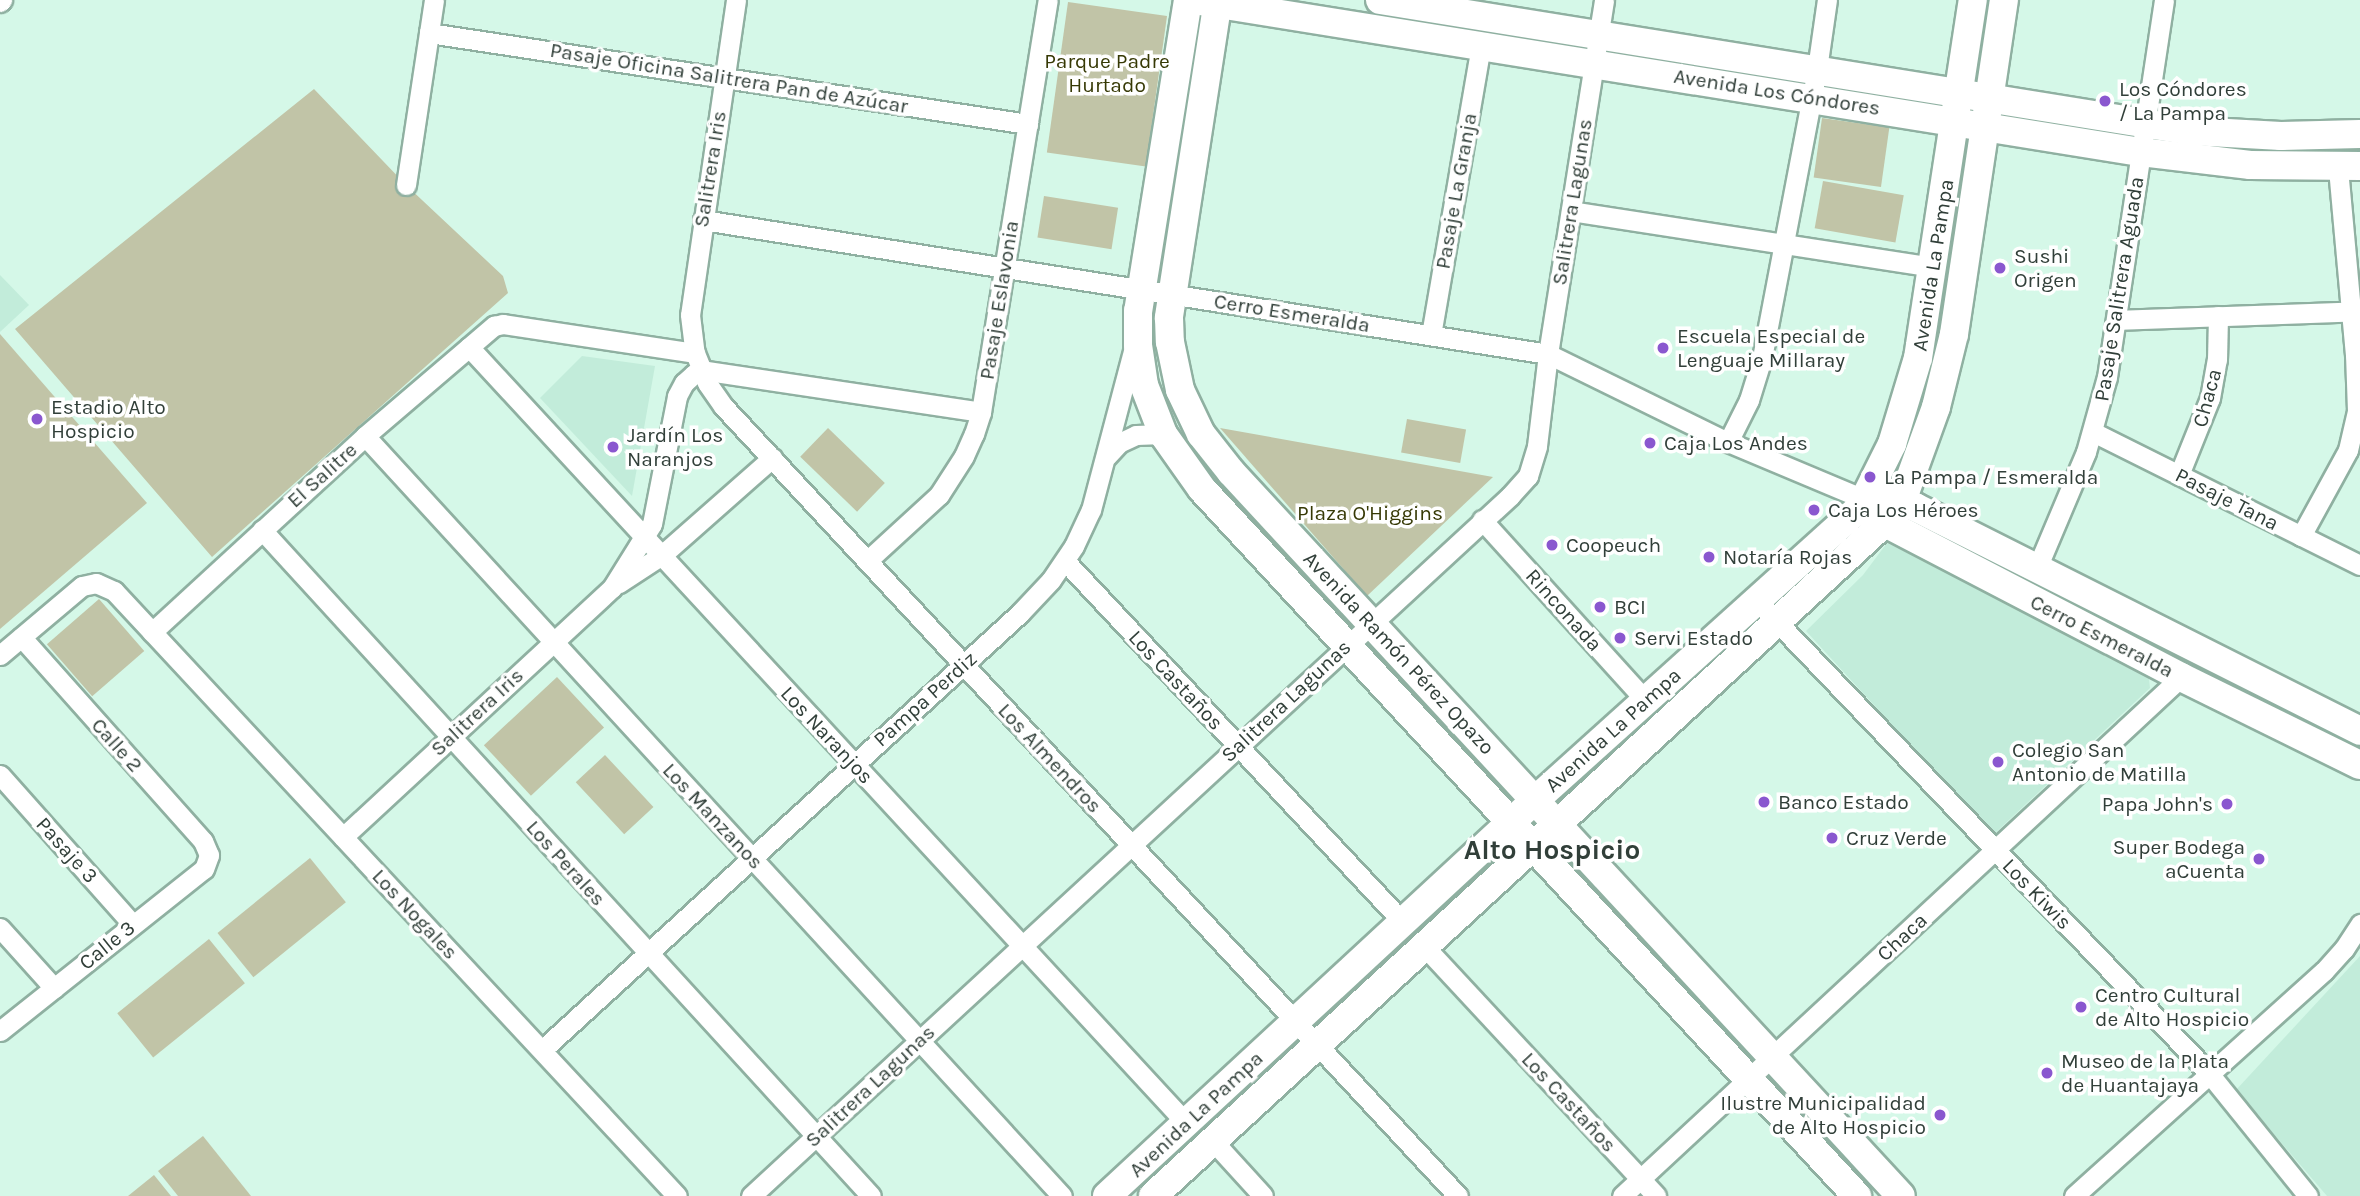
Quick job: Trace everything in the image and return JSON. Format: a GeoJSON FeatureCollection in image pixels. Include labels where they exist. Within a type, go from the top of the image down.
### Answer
{"type":"FeatureCollection","features":[{"type":"Feature","properties":{"kind":"street"},"geometry":{"type":"LineString","coordinates":[[407,185],[434,0]]}},
{"type":"Feature","properties":{"kind":"street","name":"Salitrera Iris"},"geometry":{"type":"LineString","coordinates":[[691,297],[736,0]]}},
{"type":"Feature","properties":{"kind":"street","name":"Pasaje Eslavonia"},"geometry":{"type":"LineString","coordinates":[[867,561],[939,495],[964,456],[981,412],[1048,0]]}},
{"type":"Feature","properties":{"kind":"street","name":"Avenida Ramón Pérez Opazo"},"geometry":{"type":"LineString","coordinates":[[1188,0],[1141,289],[1137,332],[1144,385],[1163,434],[1202,489],[1857,1196]]}},
{"type":"Feature","properties":{"kind":"street","name":"Avenida Los Cóndores"},"geometry":{"type":"LineString","coordinates":[[1380,0],[2145,124],[2239,135],[2360,134]]}},
{"type":"Feature","properties":{"kind":"street","name":"Salitrera Lagunas"},"geometry":{"type":"LineString","coordinates":[[751,1196],[1520,486],[1533,463],[1604,0]]}},
{"type":"Feature","properties":{"kind":"street"},"geometry":{"type":"LineString","coordinates":[[1728,442],[1759,372],[1817,69],[1826,0]]}},
{"type":"Feature","properties":{"kind":"street","name":"Avenida La Pampa"},"geometry":{"type":"LineString","coordinates":[[1153,1196],[1776,622],[1867,505],[1892,444],[1912,384],[1933,267],[1973,0]]}},
{"type":"Feature","properties":{"kind":"street","name":"Avenida La Pampa"},"geometry":{"type":"LineString","coordinates":[[1107,1196],[1512,821],[1757,601],[1867,505],[1902,501],[1926,439],[1948,359],[1987,126],[2004,0]]}},
{"type":"Feature","properties":{"kind":"street","name":"Pasaje Salitrera Aguada"},"geometry":{"type":"LineString","coordinates":[[2037,568],[2093,432],[2117,320],[2164,0]]}},
{"type":"Feature","properties":{"kind":"street","name":"Avenida Ramón Pérez Opazo"},"geometry":{"type":"LineString","coordinates":[[1210,1],[1169,318],[1174,366],[1180,390],[1201,434],[1231,472],[1900,1196]]}},
{"type":"Feature","properties":{"kind":"street","name":"Avenida Los Cóndores"},"geometry":{"type":"LineString","coordinates":[[1210,1],[2141,152],[2250,164],[2349,166]]}},
{"type":"Feature","properties":{"kind":"street","name":"Pasaje Oficina Salitrera Pan de Azúcar"},"geometry":{"type":"LineString","coordinates":[[429,33],[1028,124]]}},
{"type":"Feature","properties":{"kind":"street","name":"Pasaje La Granja"},"geometry":{"type":"LineString","coordinates":[[1431,335],[1481,46]]}},
{"type":"Feature","properties":{"kind":"street"},"geometry":{"type":"LineString","coordinates":[[2301,536],[2348,450],[2354,429],[2357,392],[2349,166]]}},
{"type":"Feature","properties":{"kind":"street"},"geometry":{"type":"LineString","coordinates":[[1571,211],[1933,267]]}},
{"type":"Feature","properties":{"kind":"street","name":"Cerro Esmeralda"},"geometry":{"type":"LineString","coordinates":[[703,220],[1548,354],[1728,442],[1867,505],[2181,677],[2360,765]]}},
{"type":"Feature","properties":{"kind":"street","name":"Los Almendros"},"geometry":{"type":"LineString","coordinates":[[691,297],[690,315],[698,361],[723,406],[1458,1196]]}},
{"type":"Feature","properties":{"kind":"street"},"geometry":{"type":"LineString","coordinates":[[2117,320],[2355,312]]}},
{"type":"Feature","properties":{"kind":"street","name":"Chaca"},"geometry":{"type":"LineString","coordinates":[[2179,475],[2210,398],[2217,360],[2218,316]]}},
{"type":"Feature","properties":{"kind":"street","name":"El Salitre"},"geometry":{"type":"LineString","coordinates":[[152,632],[365,436],[469,347],[494,327],[503,324],[981,412]]}},
{"type":"Feature","properties":{"kind":"street","name":"Pampa Perdiz"},"geometry":{"type":"LineString","coordinates":[[542,1050],[1020,613],[1065,561],[1091,510],[1137,332]]}},
{"type":"Feature","properties":{"kind":"street","name":"Los Naranjos"},"geometry":{"type":"LineString","coordinates":[[469,347],[1186,1123]]}},
{"type":"Feature","properties":{"kind":"street","name":"Salitrera Iris"},"geometry":{"type":"LineString","coordinates":[[612,588],[645,538],[660,495],[677,396],[698,361]]}},
{"type":"Feature","properties":{"kind":"street","name":"Pasaje Tana"},"geometry":{"type":"LineString","coordinates":[[2093,432],[2360,565]]}},
{"type":"Feature","properties":{"kind":"street"},"geometry":{"type":"LineString","coordinates":[[1107,456],[1127,439],[1145,433],[1163,434]]}},
{"type":"Feature","properties":{"kind":"street","name":"Los Manzanos"},"geometry":{"type":"LineString","coordinates":[[365,436],[1062,1196]]}},
{"type":"Feature","properties":{"kind":"street","name":"Salitrera Iris"},"geometry":{"type":"LineString","coordinates":[[343,837],[612,588],[662,555],[772,458]]}},
{"type":"Feature","properties":{"kind":"street","name":"Cerro Esmeralda"},"geometry":{"type":"LineString","coordinates":[[1902,501],[2360,731]]}},
{"type":"Feature","properties":{"kind":"street","name":"Rinconada"},"geometry":{"type":"LineString","coordinates":[[1482,520],[1645,700]]}},
{"type":"Feature","properties":{"kind":"street","name":"Los Perales"},"geometry":{"type":"LineString","coordinates":[[262,530],[871,1196]]}},
{"type":"Feature","properties":{"kind":"street","name":"Los Castaños"},"geometry":{"type":"LineString","coordinates":[[1065,561],[1403,922]]}},
{"type":"Feature","properties":{"kind":"street"},"geometry":{"type":"LineString","coordinates":[[0,655],[76,589],[89,583],[103,584],[114,591],[152,632]]}},
{"type":"Feature","properties":{"kind":"street","name":"Los Kiwis"},"geometry":{"type":"LineString","coordinates":[[1757,601],[2208,1072],[2308,1196]]}},
{"type":"Feature","properties":{"kind":"street","name":"Los Nogales"},"geometry":{"type":"LineString","coordinates":[[152,632],[677,1196]]}},
{"type":"Feature","properties":{"kind":"street","name":"Calle 2"},"geometry":{"type":"LineString","coordinates":[[20,638],[203,841],[209,855]]}},
{"type":"Feature","properties":{"kind":"street","name":"Chaca"},"geometry":{"type":"LineString","coordinates":[[1622,1196],[2181,677]]}},
{"type":"Feature","properties":{"kind":"street"},"geometry":{"type":"LineString","coordinates":[[2312,741],[2346,741],[2360,737]]}},
{"type":"Feature","properties":{"kind":"street","name":"Pasaje 3"},"geometry":{"type":"LineString","coordinates":[[0,775],[133,925]]}},
{"type":"Feature","properties":{"kind":"street","name":"Calle 3"},"geometry":{"type":"LineString","coordinates":[[0,1031],[204,869],[209,855]]}},
{"type":"Feature","properties":{"kind":"street"},"geometry":{"type":"LineString","coordinates":[[2074,1196],[2186,1097],[2208,1072],[2324,971],[2360,924]]}},
{"type":"Feature","properties":{"kind":"street"},"geometry":{"type":"LineString","coordinates":[[0,928],[54,988]]}},
{"type":"Feature","properties":{"kind":"street","name":"Los Castaños"},"geometry":{"type":"LineString","coordinates":[[1424,946],[1656,1196]]}},
{"type":"Feature","properties":{"kind":"street"},"geometry":{"type":"LineString","coordinates":[[1213,1141],[1263,1196]]}},
{"type":"Feature","properties":{"kind":"shaded area"},"geometry":{"type":"Polygon","coordinates":[[[0,275],[29,305],[0,332],[0,275]]]}},
{"type":"Feature","properties":{"kind":"shaded area","name":"Jardín Los Naranjos"},"geometry":{"type":"Polygon","coordinates":[[[582,356],[655,366],[632,496],[540,398],[582,356]]]}},
{"type":"Feature","properties":{"kind":"shaded area","name":"Colegio San Antonio de Matilla"},"geometry":{"type":"Polygon","coordinates":[[[1887,543],[2148,671],[2150,688],[1993,835],[1806,631],[1863,575],[1887,543]]]}},
{"type":"Feature","properties":{"kind":"shaded area"},"geometry":{"type":"Polygon","coordinates":[[[2360,956],[2360,1196],[2327,1196],[2236,1090],[2360,956]]]}},
{"type":"Feature","properties":{"kind":"green space","name":"Parque Padre Hurtado"},"geometry":{"type":"Polygon","coordinates":[[[1068,2],[1167,16],[1146,166],[1047,153],[1068,2]]]}},
{"type":"Feature","properties":{"kind":"green space"},"geometry":{"type":"Polygon","coordinates":[[[314,89],[406,185],[503,276],[508,293],[212,557],[15,329],[314,89]]]}},
{"type":"Feature","properties":{"kind":"green space"},"geometry":{"type":"Polygon","coordinates":[[[1822,118],[1889,127],[1881,187],[1814,177],[1822,118]]]}},
{"type":"Feature","properties":{"kind":"green space"},"geometry":{"type":"Polygon","coordinates":[[[1823,181],[1904,195],[1895,243],[1815,228],[1823,181]]]}},
{"type":"Feature","properties":{"kind":"green space"},"geometry":{"type":"Polygon","coordinates":[[[1044,196],[1118,208],[1112,249],[1037,237],[1044,196]]]}},
{"type":"Feature","properties":{"kind":"green space","name":"Estadio Alto Hospicio"},"geometry":{"type":"Polygon","coordinates":[[[0,334],[147,503],[0,629],[0,334]]]}},
{"type":"Feature","properties":{"kind":"green space"},"geometry":{"type":"Polygon","coordinates":[[[1407,419],[1466,429],[1460,463],[1401,452],[1407,419]]]}},
{"type":"Feature","properties":{"kind":"green space"},"geometry":{"type":"Polygon","coordinates":[[[828,428],[885,483],[857,512],[800,457],[828,428]]]}},
{"type":"Feature","properties":{"kind":"green space","name":"Plaza O'Higgins"},"geometry":{"type":"Polygon","coordinates":[[[1220,428],[1493,477],[1367,596],[1220,428]]]}},
{"type":"Feature","properties":{"kind":"green space"},"geometry":{"type":"Polygon","coordinates":[[[99,599],[144,651],[92,696],[47,644],[99,599]]]}},
{"type":"Feature","properties":{"kind":"green space"},"geometry":{"type":"Polygon","coordinates":[[[557,677],[604,727],[531,796],[484,745],[557,677]]]}},
{"type":"Feature","properties":{"kind":"green space"},"geometry":{"type":"Polygon","coordinates":[[[605,755],[653,807],[624,834],[576,782],[605,755]]]}},
{"type":"Feature","properties":{"kind":"green space"},"geometry":{"type":"Polygon","coordinates":[[[310,858],[346,902],[253,977],[218,933],[310,858]]]}},
{"type":"Feature","properties":{"kind":"green space"},"geometry":{"type":"Polygon","coordinates":[[[209,939],[245,983],[153,1058],[117,1013],[209,939]]]}},
{"type":"Feature","properties":{"kind":"green space"},"geometry":{"type":"Polygon","coordinates":[[[203,1136],[251,1196],[178,1196],[158,1171],[203,1136]]]}},
{"type":"Feature","properties":{"kind":"green space"},"geometry":{"type":"Polygon","coordinates":[[[154,1175],[171,1196],[128,1196],[154,1175]]]}},
{"type":"Feature","properties":{"kind":"place","name":"Los Cóndores / La Pampa"},"geometry":{"type":"Point","coordinates":[2105,101]}},
{"type":"Feature","properties":{"kind":"place","name":"Sushi Origen"},"geometry":{"type":"Point","coordinates":[2000,268]}},
{"type":"Feature","properties":{"kind":"place","name":"Escuela Especial de Lenguaje Millaray"},"geometry":{"type":"Point","coordinates":[1663,348]}},
{"type":"Feature","properties":{"kind":"place","name":"Estadio Alto Hospicio"},"geometry":{"type":"Point","coordinates":[37,419]}},
{"type":"Feature","properties":{"kind":"place","name":"Caja Los Andes"},"geometry":{"type":"Point","coordinates":[1650,443]}},
{"type":"Feature","properties":{"kind":"place","name":"Jardín Los Naranjos"},"geometry":{"type":"Point","coordinates":[613,447]}},
{"type":"Feature","properties":{"kind":"place","name":"La Pampa / Esmeralda"},"geometry":{"type":"Point","coordinates":[1870,477]}},
{"type":"Feature","properties":{"kind":"place","name":"Caja Los Héroes"},"geometry":{"type":"Point","coordinates":[1814,510]}},
{"type":"Feature","properties":{"kind":"place","name":"Coopeuch"},"geometry":{"type":"Point","coordinates":[1552,545]}},
{"type":"Feature","properties":{"kind":"place","name":"Notaría Rojas"},"geometry":{"type":"Point","coordinates":[1709,557]}},
{"type":"Feature","properties":{"kind":"place","name":"BCI"},"geometry":{"type":"Point","coordinates":[1600,607]}},
{"type":"Feature","properties":{"kind":"place","name":"Servi Estado"},"geometry":{"type":"Point","coordinates":[1620,638]}},
{"type":"Feature","properties":{"kind":"place","name":"Colegio San Antonio de Matilla"},"geometry":{"type":"Point","coordinates":[1998,762]}},
{"type":"Feature","properties":{"kind":"place","name":"Banco Estado"},"geometry":{"type":"Point","coordinates":[1764,802]}},
{"type":"Feature","properties":{"kind":"place","name":"Papa John's"},"geometry":{"type":"Point","coordinates":[2227,804]}},
{"type":"Feature","properties":{"kind":"place","name":"Cruz Verde"},"geometry":{"type":"Point","coordinates":[1832,838]}},
{"type":"Feature","properties":{"kind":"place","name":"Super Bodega aCuenta"},"geometry":{"type":"Point","coordinates":[2259,859]}},
{"type":"Feature","properties":{"kind":"place","name":"Centro Cultural de Alto Hospicio"},"geometry":{"type":"Point","coordinates":[2081,1007]}},
{"type":"Feature","properties":{"kind":"place","name":"Museo de la Plata de Huantajaya"},"geometry":{"type":"Point","coordinates":[2047,1073]}},
{"type":"Feature","properties":{"kind":"place","name":"Ilustre Municipalidad de Alto Hospicio"},"geometry":{"type":"Point","coordinates":[1940,1115]}},
{"type":"Feature","properties":{"kind":"district","name":"Alto Hospicio"},"geometry":{"type":"Point","coordinates":[1552,850]}}]}
